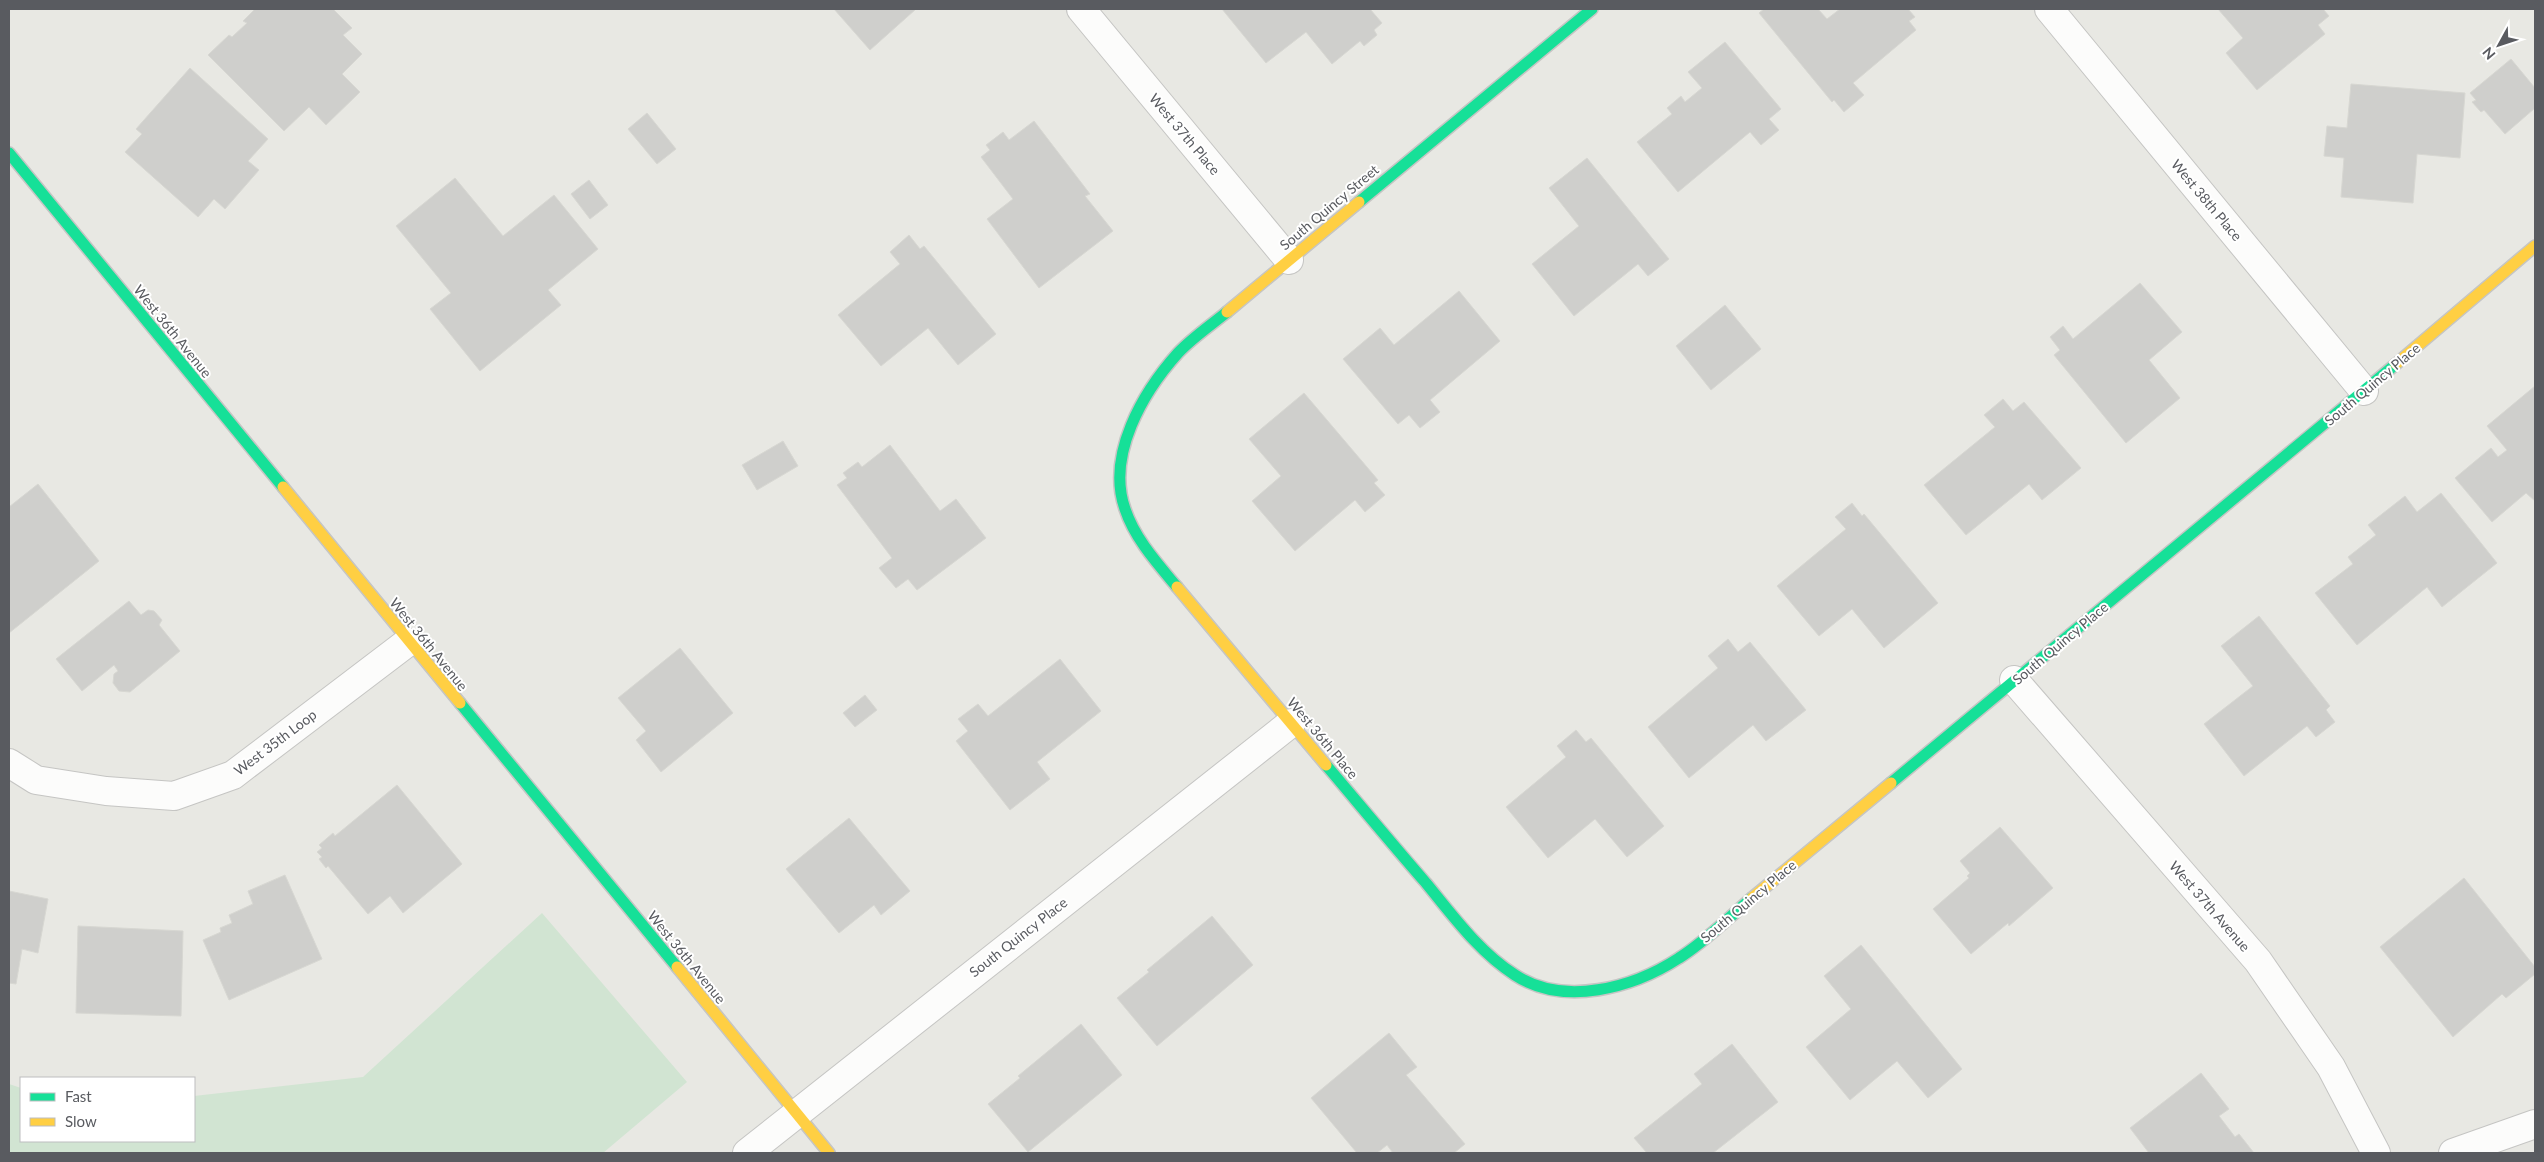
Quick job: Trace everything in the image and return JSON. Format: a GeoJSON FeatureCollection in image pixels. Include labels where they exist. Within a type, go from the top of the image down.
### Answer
{"type":"FeatureCollection","features":[{"type":"Feature","properties":{"kind":"street","name":"West 37th Place"},"geometry":{"type":"LineString","coordinates":[[1081,9],[1289,260]]}},
{"type":"Feature","properties":{"kind":"street","name":"South Quincy Street"},"geometry":{"type":"LineString","coordinates":[[1124,457],[1133,419],[1153,384],[1179,352],[1592,9]]}},
{"type":"Feature","properties":{"kind":"street","name":"West 38th Place"},"geometry":{"type":"LineString","coordinates":[[2049,9],[2364,391]]}},
{"type":"Feature","properties":{"kind":"street","name":"West 36th Avenue"},"geometry":{"type":"LineString","coordinates":[[9,153],[408,642],[829,1153]]}},
{"type":"Feature","properties":{"kind":"street","name":"South Quincy Place"},"geometry":{"type":"LineString","coordinates":[[1561,991],[1606,990],[1648,977],[1680,958],[2364,391],[2535,246]]}},
{"type":"Feature","properties":{"kind":"street","name":"West 36th Place"},"geometry":{"type":"LineString","coordinates":[[1124,457],[1121,490],[1132,524],[1153,558],[1468,934],[1496,961],[1529,983],[1561,991]]}},
{"type":"Feature","properties":{"kind":"street","name":"West 35th Loop"},"geometry":{"type":"LineString","coordinates":[[9,763],[36,780],[106,791],[174,796],[233,774],[408,642]]}},
{"type":"Feature","properties":{"kind":"street","name":"West 37th Avenue"},"geometry":{"type":"LineString","coordinates":[[2014,680],[2258,961],[2331,1067],[2376,1153]]}},
{"type":"Feature","properties":{"kind":"street","name":"South Quincy Place"},"geometry":{"type":"LineString","coordinates":[[747,1153],[1291,723]]}},
{"type":"Feature","properties":{"kind":"street"},"geometry":{"type":"LineString","coordinates":[[2453,1153],[2535,1124]]}},
{"type":"Feature","properties":{"kind":"green space"},"geometry":{"type":"Polygon","coordinates":[[[542,913],[687,1082],[603,1153],[9,1153],[9,1084],[20,1088],[20,1142],[195,1142],[195,1096],[363,1077],[542,913]]]}},
{"type":"Feature","properties":{"kind":"building"},"geometry":{"type":"Polygon","coordinates":[[[255,9],[333,9],[352,28],[343,35],[362,54],[342,74],[360,92],[326,125],[309,107],[284,131],[208,55],[229,35],[232,37],[247,23],[243,21],[255,9]]]}},
{"type":"Feature","properties":{"kind":"building"},"geometry":{"type":"Polygon","coordinates":[[[834,9],[916,9],[870,50],[834,9]]]}},
{"type":"Feature","properties":{"kind":"building"},"geometry":{"type":"Polygon","coordinates":[[[1222,9],[1370,9],[1382,23],[1374,30],[1377,35],[1364,46],[1360,41],[1332,64],[1306,32],[1266,63],[1222,9]]]}},
{"type":"Feature","properties":{"kind":"building"},"geometry":{"type":"Polygon","coordinates":[[[1764,9],[1818,9],[1827,19],[1840,9],[1908,9],[1915,17],[1909,21],[1916,30],[1853,83],[1864,95],[1844,112],[1834,100],[1832,102],[1759,13],[1764,9]]]}},
{"type":"Feature","properties":{"kind":"building"},"geometry":{"type":"Polygon","coordinates":[[[2218,9],[2323,9],[2329,16],[2318,25],[2325,34],[2257,90],[2226,53],[2243,38],[2218,9]]]}},
{"type":"Feature","properties":{"kind":"building"},"geometry":{"type":"Polygon","coordinates":[[[1725,42],[1781,109],[1769,119],[1779,130],[1761,145],[1750,132],[1678,192],[1637,142],[1672,114],[1667,108],[1681,96],[1685,102],[1702,88],[1688,72],[1725,42]]]}},
{"type":"Feature","properties":{"kind":"building"},"geometry":{"type":"Polygon","coordinates":[[[2511,59],[2535,88],[2535,108],[2505,134],[2484,110],[2481,112],[2472,102],[2476,100],[2470,93],[2511,59]]]}},
{"type":"Feature","properties":{"kind":"building"},"geometry":{"type":"Polygon","coordinates":[[[190,68],[268,139],[248,161],[259,170],[225,209],[214,199],[198,217],[125,152],[142,134],[136,129],[190,68]]]}},
{"type":"Feature","properties":{"kind":"building"},"geometry":{"type":"Polygon","coordinates":[[[2351,84],[2465,93],[2460,158],[2417,154],[2413,203],[2341,197],[2344,158],[2324,156],[2327,126],[2347,128],[2351,84]]]}},
{"type":"Feature","properties":{"kind":"building"},"geometry":{"type":"Polygon","coordinates":[[[647,113],[676,149],[657,164],[628,129],[647,113]]]}},
{"type":"Feature","properties":{"kind":"building"},"geometry":{"type":"Polygon","coordinates":[[[1034,121],[1090,194],[1085,196],[1113,231],[1039,288],[987,219],[1013,199],[981,157],[990,150],[986,145],[1003,132],[1009,140],[1034,121]]]}},
{"type":"Feature","properties":{"kind":"building"},"geometry":{"type":"Polygon","coordinates":[[[1587,158],[1669,259],[1648,276],[1638,264],[1574,316],[1532,264],[1579,226],[1549,188],[1587,158]]]}},
{"type":"Feature","properties":{"kind":"building"},"geometry":{"type":"Polygon","coordinates":[[[455,178],[503,236],[554,195],[598,249],[548,290],[561,305],[480,371],[430,309],[451,293],[396,226],[455,178]]]}},
{"type":"Feature","properties":{"kind":"building"},"geometry":{"type":"Polygon","coordinates":[[[589,180],[608,205],[590,219],[571,194],[589,180]]]}},
{"type":"Feature","properties":{"kind":"building"},"geometry":{"type":"Polygon","coordinates":[[[909,235],[920,249],[924,246],[996,334],[958,365],[928,328],[881,366],[838,315],[900,264],[890,252],[909,235]]]}},
{"type":"Feature","properties":{"kind":"building"},"geometry":{"type":"Polygon","coordinates":[[[2140,283],[2182,332],[2149,360],[2180,398],[2126,443],[2054,355],[2060,350],[2050,337],[2063,326],[2073,339],[2140,283]]]}},
{"type":"Feature","properties":{"kind":"building"},"geometry":{"type":"Polygon","coordinates":[[[1459,291],[1500,341],[1430,400],[1440,412],[1420,428],[1409,415],[1398,424],[1343,359],[1380,328],[1394,345],[1459,291]]]}},
{"type":"Feature","properties":{"kind":"building"},"geometry":{"type":"Polygon","coordinates":[[[1725,305],[1761,349],[1711,390],[1676,346],[1725,305]]]}},
{"type":"Feature","properties":{"kind":"building"},"geometry":{"type":"Polygon","coordinates":[[[2535,386],[2535,501],[2526,493],[2492,522],[2455,478],[2491,448],[2498,457],[2507,450],[2487,426],[2535,386]]]}},
{"type":"Feature","properties":{"kind":"building"},"geometry":{"type":"Polygon","coordinates":[[[1304,393],[1378,480],[1374,483],[1385,495],[1365,512],[1355,500],[1295,551],[1252,501],[1281,476],[1249,439],[1304,393]]]}},
{"type":"Feature","properties":{"kind":"building"},"geometry":{"type":"Polygon","coordinates":[[[2003,399],[2013,411],[2024,402],[2081,468],[2042,500],[2029,484],[1966,535],[1924,485],[1995,427],[1984,415],[2003,399]]]}},
{"type":"Feature","properties":{"kind":"building"},"geometry":{"type":"Polygon","coordinates":[[[783,441],[798,466],[757,490],[742,465],[783,441]]]}},
{"type":"Feature","properties":{"kind":"building"},"geometry":{"type":"Polygon","coordinates":[[[890,445],[940,511],[956,499],[986,538],[917,590],[908,579],[896,588],[879,568],[892,558],[837,485],[847,478],[843,473],[858,462],[862,467],[890,445]]]}},
{"type":"Feature","properties":{"kind":"building"},"geometry":{"type":"Polygon","coordinates":[[[38,484],[99,561],[9,633],[9,507],[38,484]]]}},
{"type":"Feature","properties":{"kind":"building"},"geometry":{"type":"Polygon","coordinates":[[[2441,493],[2497,563],[2442,607],[2427,587],[2357,645],[2315,593],[2353,564],[2348,557],[2376,535],[2368,525],[2405,496],[2417,512],[2441,493]]]}},
{"type":"Feature","properties":{"kind":"building"},"geometry":{"type":"Polygon","coordinates":[[[1852,503],[1862,516],[1864,514],[1938,603],[1884,648],[1852,609],[1819,636],[1777,586],[1846,529],[1835,517],[1852,503]]]}},
{"type":"Feature","properties":{"kind":"building"},"geometry":{"type":"Polygon","coordinates":[[[129,601],[141,615],[148,610],[154,611],[162,620],[159,625],[180,651],[130,692],[119,691],[113,683],[114,674],[118,671],[114,665],[82,691],[56,659],[129,601]]]}},
{"type":"Feature","properties":{"kind":"building"},"geometry":{"type":"Polygon","coordinates":[[[2259,616],[2330,706],[2326,710],[2335,722],[2316,737],[2307,726],[2244,776],[2204,724],[2253,686],[2221,646],[2259,616]]]}},
{"type":"Feature","properties":{"kind":"building"},"geometry":{"type":"Polygon","coordinates":[[[1728,639],[1738,652],[1750,642],[1806,710],[1766,741],[1753,725],[1689,778],[1648,727],[1718,668],[1708,656],[1728,639]]]}},
{"type":"Feature","properties":{"kind":"building"},"geometry":{"type":"Polygon","coordinates":[[[680,648],[733,713],[661,772],[636,740],[646,731],[618,698],[680,648]]]}},
{"type":"Feature","properties":{"kind":"building"},"geometry":{"type":"Polygon","coordinates":[[[1060,659],[1101,711],[1037,762],[1050,779],[1010,810],[956,741],[968,731],[958,719],[978,704],[988,716],[1060,659]]]}},
{"type":"Feature","properties":{"kind":"building"},"geometry":{"type":"Polygon","coordinates":[[[865,695],[877,710],[855,727],[843,713],[865,695]]]}},
{"type":"Feature","properties":{"kind":"building"},"geometry":{"type":"Polygon","coordinates":[[[1576,730],[1586,742],[1591,738],[1664,826],[1627,857],[1595,819],[1548,858],[1506,807],[1566,757],[1557,746],[1576,730]]]}},
{"type":"Feature","properties":{"kind":"building"},"geometry":{"type":"Polygon","coordinates":[[[397,785],[462,864],[403,913],[390,896],[368,914],[328,866],[326,868],[319,859],[322,857],[317,852],[322,848],[319,845],[333,833],[335,836],[397,785]]]}},
{"type":"Feature","properties":{"kind":"building"},"geometry":{"type":"Polygon","coordinates":[[[849,818],[910,891],[881,915],[874,905],[839,933],[786,869],[849,818]]]}},
{"type":"Feature","properties":{"kind":"building"},"geometry":{"type":"Polygon","coordinates":[[[2000,827],[2053,888],[2009,926],[2008,923],[1971,954],[1933,909],[1969,878],[1967,876],[1970,873],[1960,861],[2000,827]]]}},
{"type":"Feature","properties":{"kind":"building"},"geometry":{"type":"Polygon","coordinates":[[[285,875],[322,959],[229,1000],[203,940],[221,932],[220,928],[232,923],[229,915],[253,904],[248,891],[285,875]]]}},
{"type":"Feature","properties":{"kind":"building"},"geometry":{"type":"Polygon","coordinates":[[[2464,878],[2535,967],[2535,974],[2506,998],[2502,994],[2453,1037],[2380,947],[2464,878]]]}},
{"type":"Feature","properties":{"kind":"building"},"geometry":{"type":"Polygon","coordinates":[[[9,891],[48,899],[38,953],[22,949],[16,984],[9,983],[9,891]]]}},
{"type":"Feature","properties":{"kind":"building"},"geometry":{"type":"Polygon","coordinates":[[[1212,916],[1253,965],[1157,1046],[1117,998],[1149,972],[1147,970],[1212,916]]]}},
{"type":"Feature","properties":{"kind":"building"},"geometry":{"type":"Polygon","coordinates":[[[78,926],[183,931],[181,1016],[76,1013],[78,926]]]}},
{"type":"Feature","properties":{"kind":"building"},"geometry":{"type":"Polygon","coordinates":[[[1861,945],[1962,1069],[1928,1098],[1897,1061],[1850,1100],[1806,1047],[1851,1009],[1824,976],[1861,945]]]}},
{"type":"Feature","properties":{"kind":"building"},"geometry":{"type":"Polygon","coordinates":[[[1081,1024],[1122,1075],[1028,1152],[988,1104],[1020,1078],[1018,1076],[1081,1024]]]}},
{"type":"Feature","properties":{"kind":"building"},"geometry":{"type":"Polygon","coordinates":[[[1389,1033],[1417,1067],[1406,1075],[1465,1144],[1454,1153],[1393,1153],[1387,1145],[1377,1153],[1357,1153],[1311,1098],[1389,1033]]]}},
{"type":"Feature","properties":{"kind":"building"},"geometry":{"type":"Polygon","coordinates":[[[1732,1044],[1778,1102],[1713,1153],[1647,1153],[1634,1138],[1702,1084],[1694,1074],[1732,1044]]]}},
{"type":"Feature","properties":{"kind":"building"},"geometry":{"type":"Polygon","coordinates":[[[2201,1073],[2229,1109],[2219,1116],[2235,1137],[2239,1134],[2254,1153],[2149,1153],[2130,1128],[2201,1073]]]}},
{"type":"Feature","properties":{"kind":"traffic: fast"},"geometry":{"type":"LineString","coordinates":[[1359,202],[1592,9]]}},
{"type":"Feature","properties":{"kind":"traffic: fast"},"geometry":{"type":"LineString","coordinates":[[9,153],[283,487]]}},
{"type":"Feature","properties":{"kind":"traffic: fast"},"geometry":{"type":"LineString","coordinates":[[1177,587],[1147,550],[1129,520],[1120,488],[1120,467],[1131,425],[1152,386],[1183,347],[1227,312]]}},
{"type":"Feature","properties":{"kind":"traffic: fast"},"geometry":{"type":"LineString","coordinates":[[1891,783],[2396,364]]}},
{"type":"Feature","properties":{"kind":"traffic: fast"},"geometry":{"type":"LineString","coordinates":[[460,703],[677,967]]}},
{"type":"Feature","properties":{"kind":"traffic: fast"},"geometry":{"type":"LineString","coordinates":[[1326,765],[1478,944],[1502,966],[1534,985],[1576,992],[1598,990],[1641,978],[1661,969],[1689,952],[1752,898]]}},
{"type":"Feature","properties":{"kind":"traffic: slow"},"geometry":{"type":"LineString","coordinates":[[1227,312],[1359,202]]}},
{"type":"Feature","properties":{"kind":"traffic: slow"},"geometry":{"type":"LineString","coordinates":[[2396,364],[2535,246]]}},
{"type":"Feature","properties":{"kind":"traffic: slow"},"geometry":{"type":"LineString","coordinates":[[283,487],[460,703]]}},
{"type":"Feature","properties":{"kind":"traffic: slow"},"geometry":{"type":"LineString","coordinates":[[1177,587],[1326,765]]}},
{"type":"Feature","properties":{"kind":"traffic: slow"},"geometry":{"type":"LineString","coordinates":[[1752,898],[1891,783]]}},
{"type":"Feature","properties":{"kind":"traffic: slow"},"geometry":{"type":"LineString","coordinates":[[677,967],[829,1153]]}}]}
